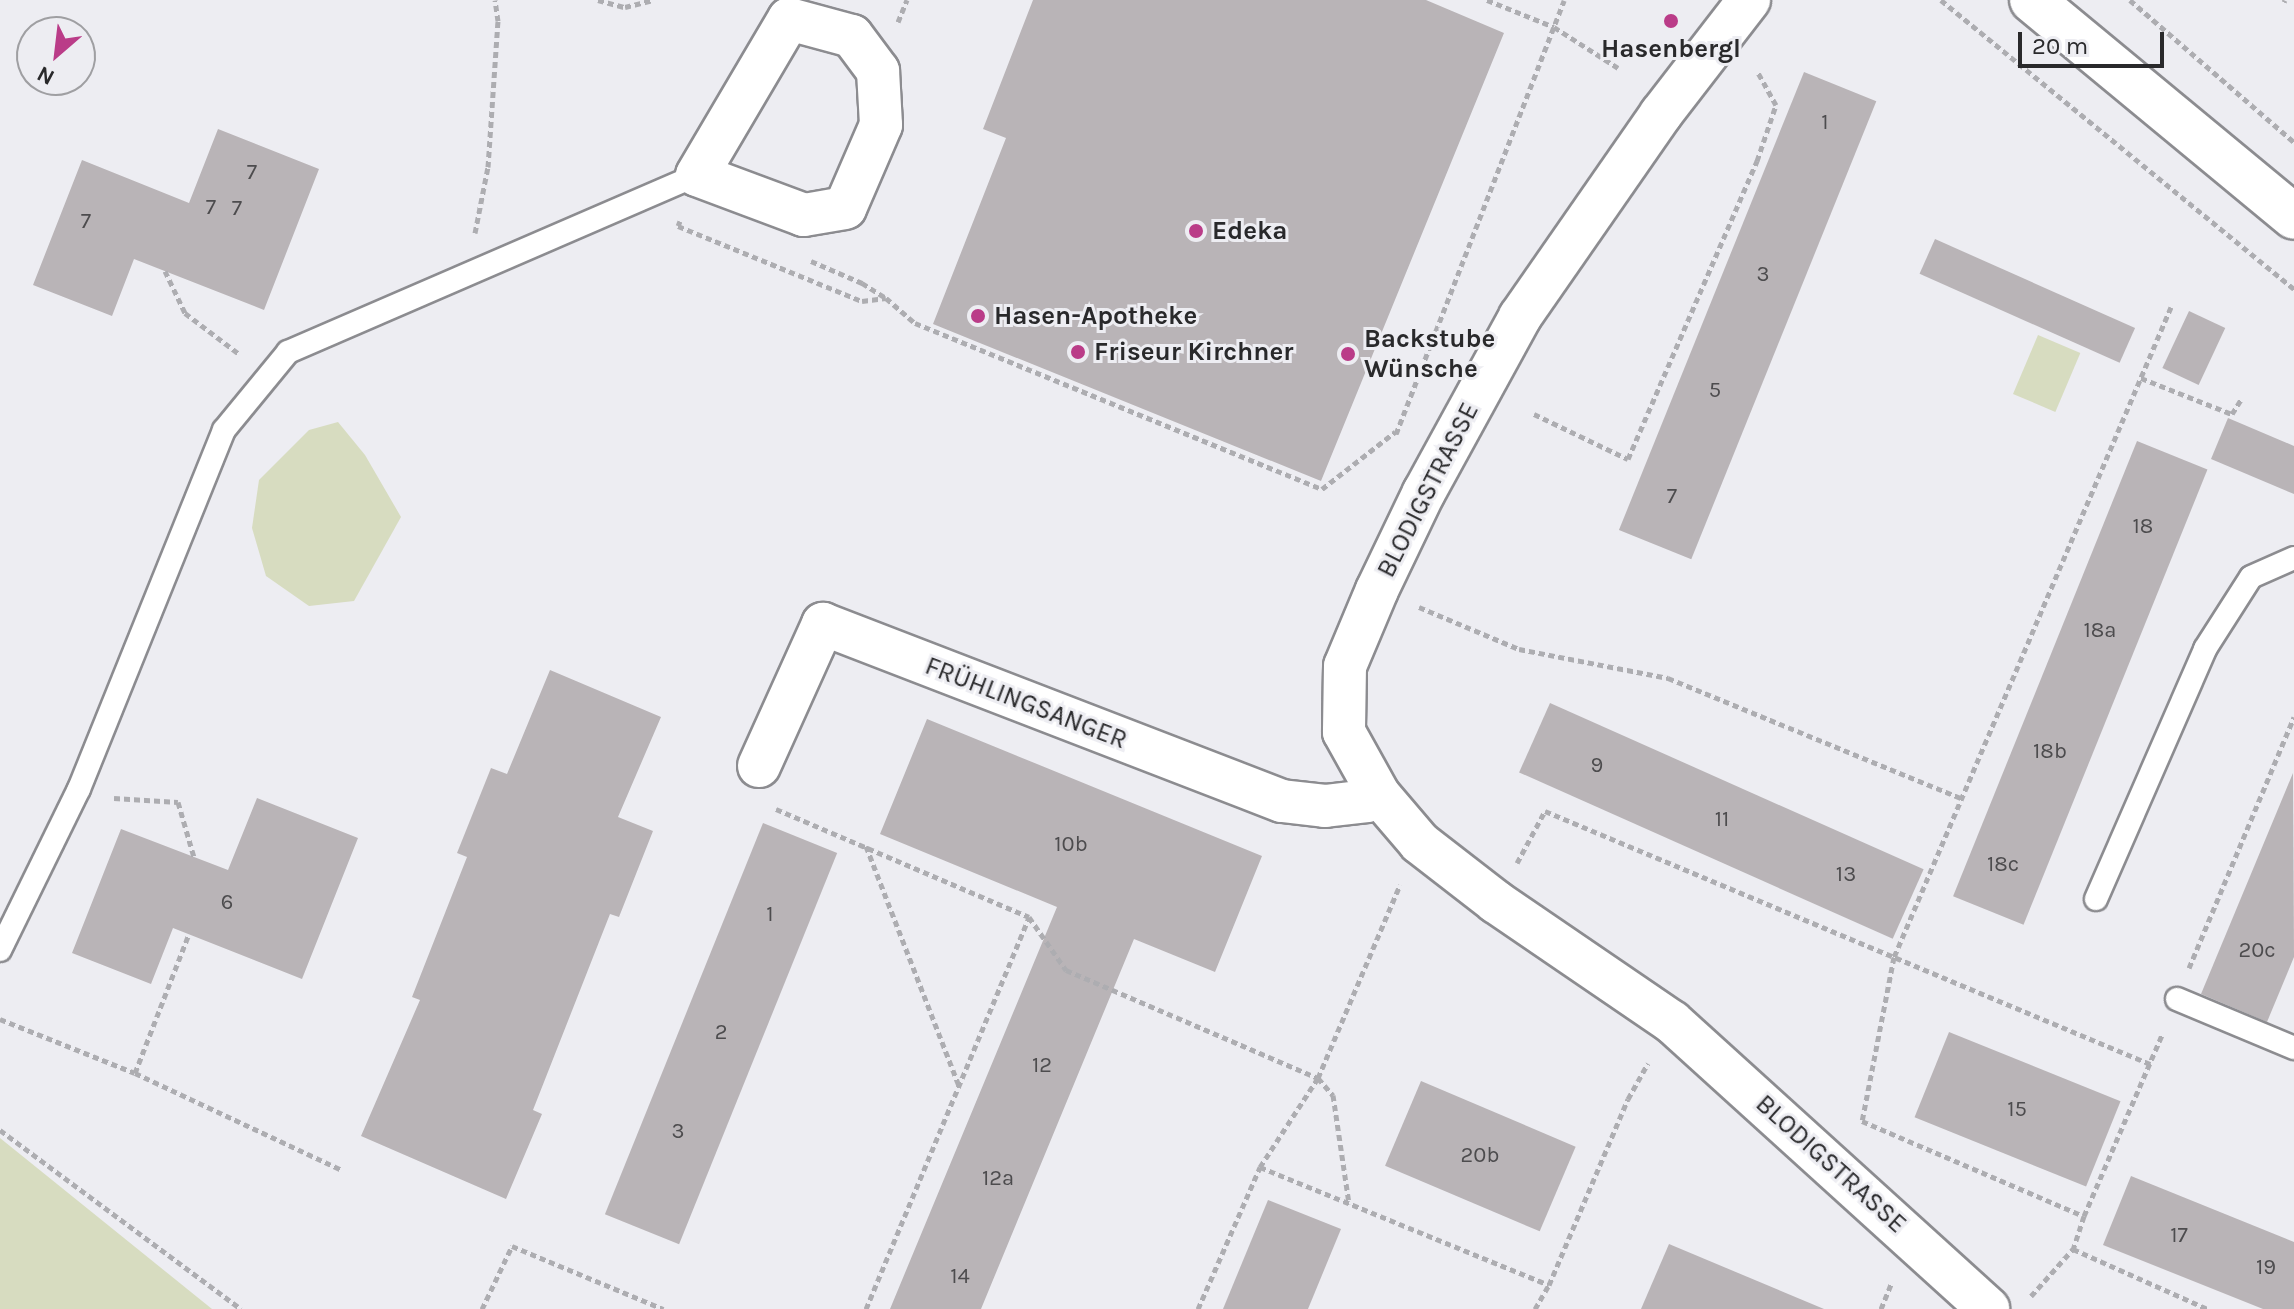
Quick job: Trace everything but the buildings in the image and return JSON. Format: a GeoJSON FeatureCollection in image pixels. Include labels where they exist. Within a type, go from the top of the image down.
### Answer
{"type":"FeatureCollection","features":[{"type":"Feature","properties":{"kind":"main road"},"geometry":{"type":"LineString","coordinates":[[2032,0],[2294,217]]}},
{"type":"Feature","properties":{"kind":"street","name":"BLODIGSTRASSE"},"geometry":{"type":"LineString","coordinates":[[1749,0],[1661,114],[1520,317],[1424,492],[1377,590],[1345,666],[1344,732],[1379,795],[1420,843],[1496,902],[1672,1022],[1988,1309]]}},
{"type":"Feature","properties":{"kind":"street"},"geometry":{"type":"LineString","coordinates":[[789,19],[852,36],[878,71],[881,125],[845,208],[804,215],[697,175],[789,19]]}},
{"type":"Feature","properties":{"kind":"street","name":"FRÜHLINGSANGER"},"geometry":{"type":"LineString","coordinates":[[761,785],[823,624],[1282,801],[1325,806],[1367,801],[1379,795]]}},
{"type":"Feature","properties":{"kind":"lane"},"geometry":{"type":"LineString","coordinates":[[0,950],[79,789],[224,430],[288,352],[697,175]]}},
{"type":"Feature","properties":{"kind":"lane"},"geometry":{"type":"LineString","coordinates":[[2096,899],[2205,649],[2251,577],[2294,558]]}},
{"type":"Feature","properties":{"kind":"lane"},"geometry":{"type":"LineString","coordinates":[[2177,999],[2294,1048]]}},
{"type":"Feature","properties":{"kind":"path"},"geometry":{"type":"LineString","coordinates":[[467,274],[488,167],[498,21],[495,0]]}},
{"type":"Feature","properties":{"kind":"path"},"geometry":{"type":"LineString","coordinates":[[598,0],[625,7],[653,0]]}},
{"type":"Feature","properties":{"kind":"path"},"geometry":{"type":"LineString","coordinates":[[1487,0],[1554,27],[1618,68]]}},
{"type":"Feature","properties":{"kind":"path"},"geometry":{"type":"LineString","coordinates":[[827,268],[886,298],[915,323],[1322,489],[1395,432],[1564,0]]}},
{"type":"Feature","properties":{"kind":"path"},"geometry":{"type":"LineString","coordinates":[[1941,0],[2294,289]]}},
{"type":"Feature","properties":{"kind":"path"},"geometry":{"type":"LineString","coordinates":[[2130,0],[2294,142]]}},
{"type":"Feature","properties":{"kind":"path"},"geometry":{"type":"LineString","coordinates":[[2146,28],[2153,19]]}},
{"type":"Feature","properties":{"kind":"path"},"geometry":{"type":"LineString","coordinates":[[1534,414],[1628,459],[1757,161],[1776,105],[1757,71]]}},
{"type":"Feature","properties":{"kind":"path"},"geometry":{"type":"LineString","coordinates":[[165,271],[185,313],[268,376]]}},
{"type":"Feature","properties":{"kind":"path"},"geometry":{"type":"LineString","coordinates":[[862,301],[886,298]]}},
{"type":"Feature","properties":{"kind":"path"},"geometry":{"type":"LineString","coordinates":[[2029,1298],[2073,1249],[2084,1216],[1862,1121],[1894,957],[2171,307]]}},
{"type":"Feature","properties":{"kind":"path"},"geometry":{"type":"LineString","coordinates":[[2141,378],[2232,414],[2242,398]]}},
{"type":"Feature","properties":{"kind":"path"},"geometry":{"type":"LineString","coordinates":[[1395,432],[1424,492]]}},
{"type":"Feature","properties":{"kind":"path"},"geometry":{"type":"LineString","coordinates":[[1377,590],[1519,649],[1668,678],[1963,799]]}},
{"type":"Feature","properties":{"kind":"path"},"geometry":{"type":"LineString","coordinates":[[761,785],[866,846],[1029,917],[1066,970],[1318,1078],[1333,1095],[1349,1204]]}},
{"type":"Feature","properties":{"kind":"path"},"geometry":{"type":"LineString","coordinates":[[79,789],[92,797],[178,802],[194,857]]}},
{"type":"Feature","properties":{"kind":"path"},"geometry":{"type":"LineString","coordinates":[[1496,902],[1545,811],[2150,1064]]}},
{"type":"Feature","properties":{"kind":"path"},"geometry":{"type":"LineString","coordinates":[[1198,1309],[1260,1167],[1318,1078],[1382,922],[1420,843]]}},
{"type":"Feature","properties":{"kind":"path"},"geometry":{"type":"LineString","coordinates":[[866,846],[959,1087]]}},
{"type":"Feature","properties":{"kind":"path"},"geometry":{"type":"LineString","coordinates":[[866,1309],[1029,917]]}},
{"type":"Feature","properties":{"kind":"path"},"geometry":{"type":"LineString","coordinates":[[135,1073],[189,934]]}},
{"type":"Feature","properties":{"kind":"path"},"geometry":{"type":"LineString","coordinates":[[0,1019],[135,1073],[342,1170]]}},
{"type":"Feature","properties":{"kind":"path"},"geometry":{"type":"LineString","coordinates":[[1535,1309],[1549,1285],[1628,1099],[1672,1022]]}},
{"type":"Feature","properties":{"kind":"path"},"geometry":{"type":"LineString","coordinates":[[0,1130],[241,1309]]}},
{"type":"Feature","properties":{"kind":"path"},"geometry":{"type":"LineString","coordinates":[[1260,1167],[1549,1285]]}},
{"type":"Feature","properties":{"kind":"path"},"geometry":{"type":"LineString","coordinates":[[482,1309],[512,1246],[663,1309]]}},
{"type":"Feature","properties":{"kind":"path"},"geometry":{"type":"LineString","coordinates":[[2073,1249],[2208,1309]]}},
{"type":"Feature","properties":{"kind":"green space"},"geometry":{"type":"Polygon","coordinates":[[[2038,335],[2080,353],[2055,412],[2013,394],[2038,335]]]}},
{"type":"Feature","properties":{"kind":"green space"},"geometry":{"type":"Polygon","coordinates":[[[338,422],[365,455],[401,517],[354,601],[309,606],[266,576],[252,528],[259,480],[309,430],[338,422]]]}},
{"type":"Feature","properties":{"kind":"green space"},"geometry":{"type":"Polygon","coordinates":[[[0,1138],[212,1309],[0,1309],[0,1138]]]}},
{"type":"Feature","properties":{"kind":"place","name":"Hasenbergl"},"geometry":{"type":"Point","coordinates":[1671,21]}},
{"type":"Feature","properties":{"kind":"place","name":"Edeka"},"geometry":{"type":"Point","coordinates":[1196,231]}},
{"type":"Feature","properties":{"kind":"place","name":"Hasen-Apotheke"},"geometry":{"type":"Point","coordinates":[978,316]}},
{"type":"Feature","properties":{"kind":"place","name":"Friseur Kirchner"},"geometry":{"type":"Point","coordinates":[1078,352]}},
{"type":"Feature","properties":{"kind":"place","name":"Backstube Wünsche"},"geometry":{"type":"Point","coordinates":[1348,354]}}]}
